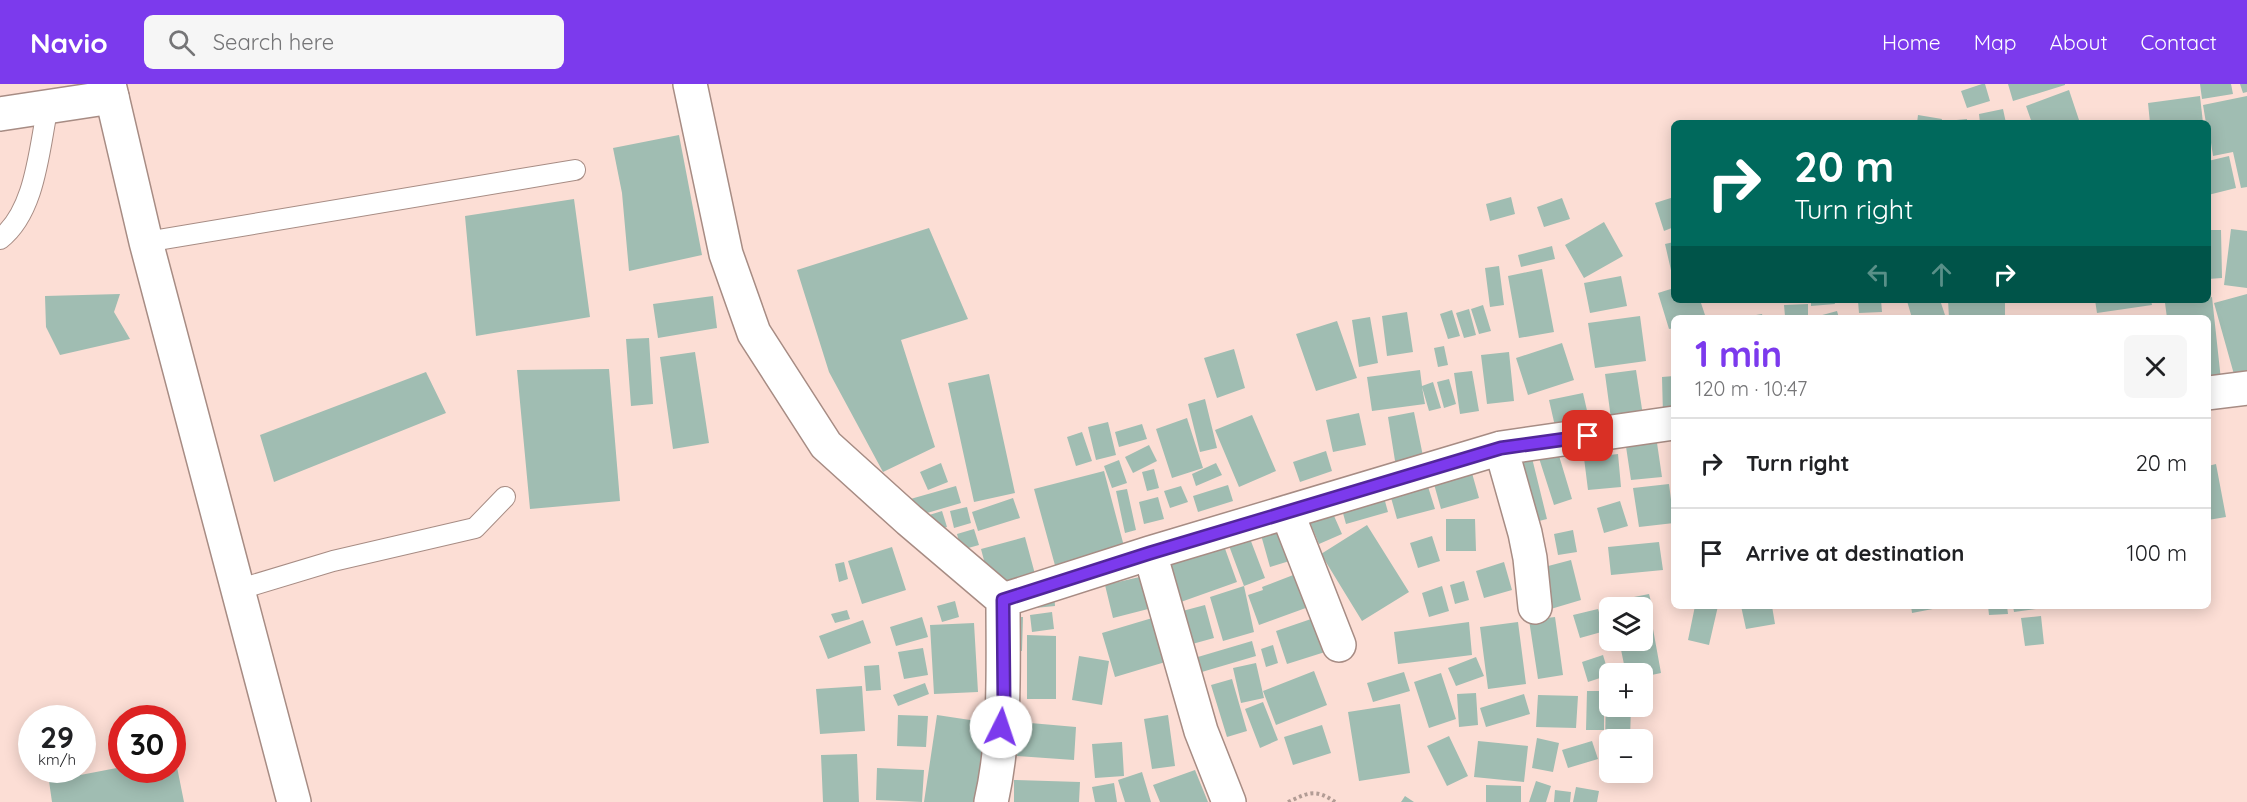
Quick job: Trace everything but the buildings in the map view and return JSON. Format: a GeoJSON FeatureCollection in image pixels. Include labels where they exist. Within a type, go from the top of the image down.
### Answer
{"type":"FeatureCollection","features":[{"type":"Feature","properties":{"kind":"street"},"geometry":{"type":"LineString","coordinates":[[690,84],[726,254],[754,333],[826,445],[1003,600],[1004,704],[997,774],[991,802]]}},
{"type":"Feature","properties":{"kind":"street"},"geometry":{"type":"LineString","coordinates":[[0,114],[48,106],[110,90],[146,242],[294,802]]}},
{"type":"Feature","properties":{"kind":"street"},"geometry":{"type":"LineString","coordinates":[[2211,393],[2247,387]]}},
{"type":"Feature","properties":{"kind":"street"},"geometry":{"type":"LineString","coordinates":[[1003,600],[1150,553],[1501,448],[1671,423]]}},
{"type":"Feature","properties":{"kind":"street"},"geometry":{"type":"LineString","coordinates":[[1501,448],[1525,533],[1535,607]]}},
{"type":"Feature","properties":{"kind":"street"},"geometry":{"type":"LineString","coordinates":[[1287,512],[1339,645]]}},
{"type":"Feature","properties":{"kind":"street"},"geometry":{"type":"LineString","coordinates":[[1150,553],[1201,731],[1229,802]]}},
{"type":"Feature","properties":{"kind":"lane"},"geometry":{"type":"LineString","coordinates":[[0,239],[20,215],[29,197],[48,106]]}},
{"type":"Feature","properties":{"kind":"lane"},"geometry":{"type":"LineString","coordinates":[[146,242],[575,170]]}},
{"type":"Feature","properties":{"kind":"lane"},"geometry":{"type":"LineString","coordinates":[[237,590],[333,561],[475,528],[505,498]]}},
{"type":"Feature","properties":{"kind":"path"},"geometry":{"type":"LineString","coordinates":[[1288,802],[1310,793],[1316,793],[1325,795],[1335,802]]}},
{"type":"Feature","properties":{"kind":"route"},"geometry":{"type":"LineString","coordinates":[[1001,727],[1004,704],[1003,600],[1150,553],[1501,448],[1588,436]]}}]}
